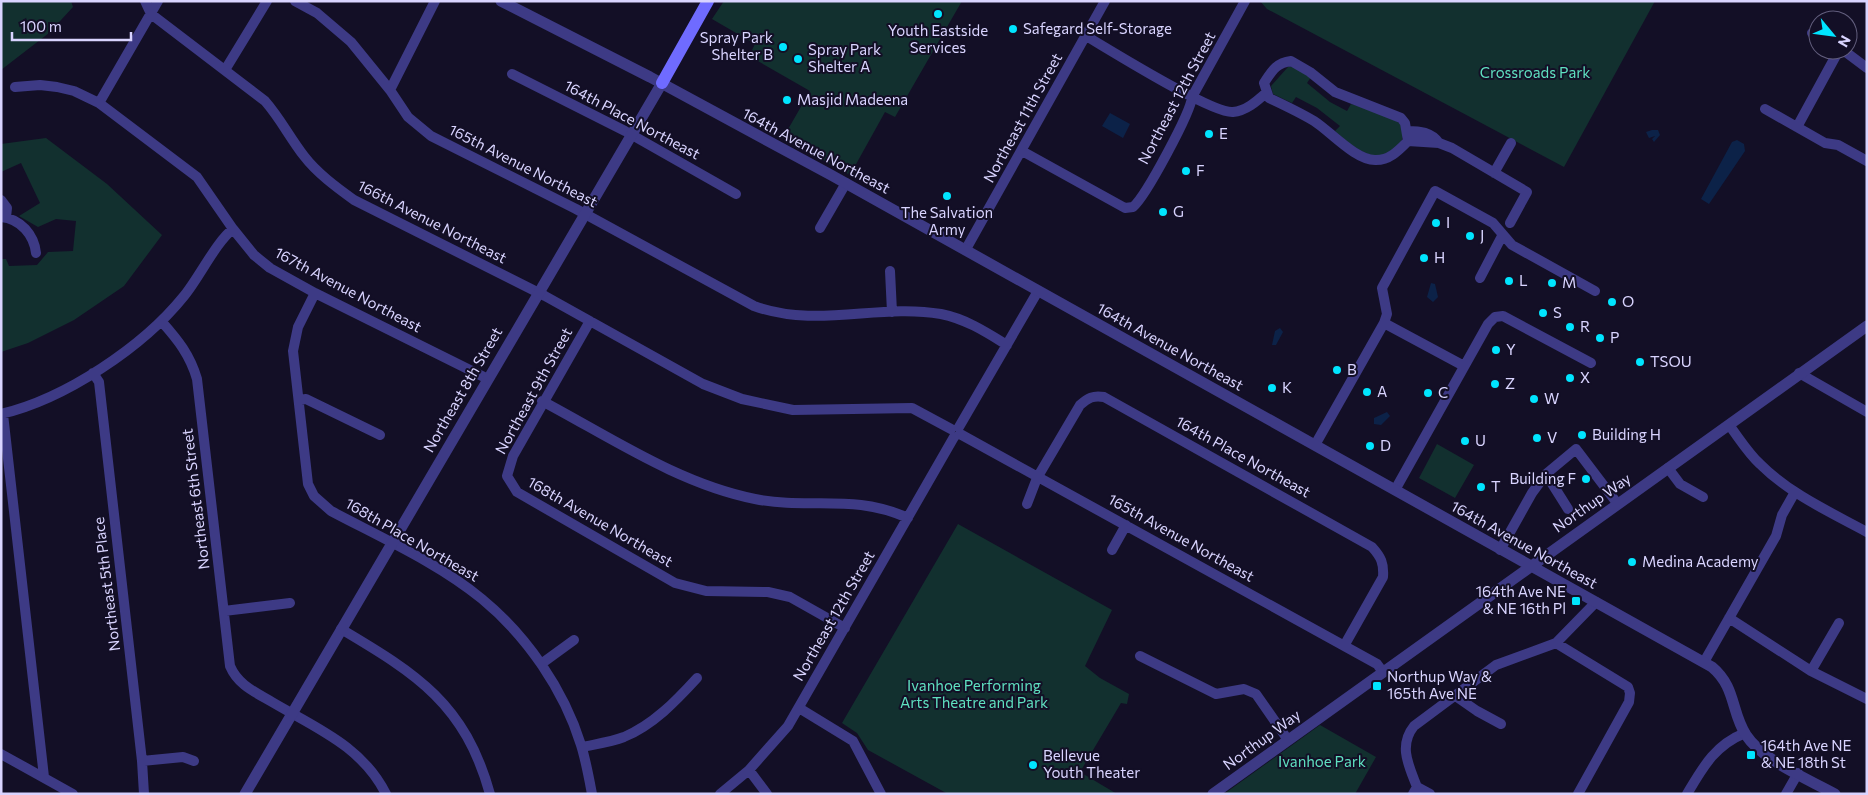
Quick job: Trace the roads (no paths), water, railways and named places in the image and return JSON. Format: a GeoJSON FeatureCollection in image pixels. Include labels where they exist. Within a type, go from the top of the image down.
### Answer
{"type":"FeatureCollection","features":[{"type":"Feature","properties":{"kind":"main road","name":"Northeast 8th Street"},"geometry":{"type":"LineString","coordinates":[[662,83],[708,1]]}},
{"type":"Feature","properties":{"kind":"street"},"geometry":{"type":"LineString","coordinates":[[145,1],[151,14]]}},
{"type":"Feature","properties":{"kind":"street"},"geometry":{"type":"LineString","coordinates":[[98,103],[158,1]]}},
{"type":"Feature","properties":{"kind":"street"},"geometry":{"type":"LineString","coordinates":[[225,70],[267,1]]}},
{"type":"Feature","properties":{"kind":"street","name":"165th Avenue Northeast"},"geometry":{"type":"LineString","coordinates":[[295,1],[317,13],[351,42],[390,90],[408,117],[431,136],[586,214],[736,297],[773,313],[806,317],[892,312]]}},
{"type":"Feature","properties":{"kind":"street"},"geometry":{"type":"LineString","coordinates":[[390,90],[435,1]]}},
{"type":"Feature","properties":{"kind":"street","name":"164th Avenue Northeast"},"geometry":{"type":"LineString","coordinates":[[500,1],[662,83],[966,249],[1500,550],[1704,662],[1715,670],[1726,683],[1735,702],[1745,733],[1761,751],[1835,794]]}},
{"type":"Feature","properties":{"kind":"street","name":"Northeast 11th Street"},"geometry":{"type":"LineString","coordinates":[[966,249],[1105,1]]}},
{"type":"Feature","properties":{"kind":"street","name":"Northeast 12th Street"},"geometry":{"type":"LineString","coordinates":[[1022,150],[1125,208],[1133,207],[1192,106],[1192,97],[1245,1]]}},
{"type":"Feature","properties":{"kind":"street","name":"166th Avenue Northeast"},"geometry":{"type":"LineString","coordinates":[[151,14],[265,101],[278,116],[304,157],[334,186],[354,200],[538,293],[703,384],[742,399],[793,410],[912,408],[956,432]]}},
{"type":"Feature","properties":{"kind":"street"},"geometry":{"type":"LineString","coordinates":[[1086,36],[1192,97],[1223,111],[1234,112],[1245,108],[1266,93]]}},
{"type":"Feature","properties":{"kind":"street"},"geometry":{"type":"LineString","coordinates":[[1796,127],[1835,60]]}},
{"type":"Feature","properties":{"kind":"street"},"geometry":{"type":"LineString","coordinates":[[1855,60],[1867,68]]}},
{"type":"Feature","properties":{"kind":"street"},"geometry":{"type":"LineString","coordinates":[[1291,61],[1310,72],[1335,92],[1401,118],[1406,123],[1408,136],[1390,157],[1375,160],[1367,158],[1350,149],[1315,122],[1269,98],[1266,93],[1264,83],[1274,68],[1282,62],[1291,61]]}},
{"type":"Feature","properties":{"kind":"street","name":"164th Place Northeast"},"geometry":{"type":"LineString","coordinates":[[512,74],[632,135],[736,194]]}},
{"type":"Feature","properties":{"kind":"street","name":"Northeast 8th Street"},"geometry":{"type":"LineString","coordinates":[[245,794],[662,83]]}},
{"type":"Feature","properties":{"kind":"street","name":"167th Avenue Northeast"},"geometry":{"type":"LineString","coordinates":[[15,87],[40,85],[57,87],[74,91],[98,103],[197,177],[233,229],[254,255],[270,268],[315,293],[488,380]]}},
{"type":"Feature","properties":{"kind":"street"},"geometry":{"type":"LineString","coordinates":[[1765,109],[1825,143],[1838,145],[1867,162]]}},
{"type":"Feature","properties":{"kind":"street"},"geometry":{"type":"LineString","coordinates":[[1408,136],[1452,148],[1527,192],[1510,223]]}},
{"type":"Feature","properties":{"kind":"street"},"geometry":{"type":"LineString","coordinates":[[1494,173],[1511,143]]}},
{"type":"Feature","properties":{"kind":"street"},"geometry":{"type":"LineString","coordinates":[[820,228],[846,184]]}},
{"type":"Feature","properties":{"kind":"street"},"geometry":{"type":"LineString","coordinates":[[1315,445],[1384,323],[1387,314],[1382,288],[1435,191],[1493,223],[1502,236],[1512,245],[1595,291]]}},
{"type":"Feature","properties":{"kind":"street"},"geometry":{"type":"LineString","coordinates":[[1,200],[7,208],[4,217],[29,232],[34,239],[36,253]]}},
{"type":"Feature","properties":{"kind":"street"},"geometry":{"type":"LineString","coordinates":[[44,777],[2,414],[25,407],[93,373],[134,347],[162,322],[201,274],[225,235],[233,229]]}},
{"type":"Feature","properties":{"kind":"street"},"geometry":{"type":"LineString","coordinates":[[1480,278],[1502,236]]}},
{"type":"Feature","properties":{"kind":"street"},"geometry":{"type":"LineString","coordinates":[[890,271],[892,312],[926,313],[956,318],[1007,344]]}},
{"type":"Feature","properties":{"kind":"street","name":"Northeast 12th Street"},"geometry":{"type":"LineString","coordinates":[[720,794],[749,770],[777,740],[799,708],[1038,290]]}},
{"type":"Feature","properties":{"kind":"street"},"geometry":{"type":"LineString","coordinates":[[315,293],[295,338],[294,369],[299,400],[306,398],[380,435]]}},
{"type":"Feature","properties":{"kind":"street"},"geometry":{"type":"LineString","coordinates":[[1395,490],[1488,324],[1495,318],[1503,316],[1591,363]]}},
{"type":"Feature","properties":{"kind":"street","name":"Northeast 9th Street"},"geometry":{"type":"LineString","coordinates":[[508,476],[513,456],[542,402],[590,321]]}},
{"type":"Feature","properties":{"kind":"street","name":"Northeast 6th Street"},"geometry":{"type":"LineString","coordinates":[[162,322],[182,345],[192,362],[197,379],[230,666],[238,681],[292,714]]}},
{"type":"Feature","properties":{"kind":"street"},"geometry":{"type":"LineString","coordinates":[[1384,323],[1464,366]]}},
{"type":"Feature","properties":{"kind":"street","name":"Northup Way"},"geometry":{"type":"LineString","coordinates":[[1213,794],[1617,503],[1867,326]]}},
{"type":"Feature","properties":{"kind":"street","name":"Northeast 5th Place"},"geometry":{"type":"LineString","coordinates":[[93,373],[99,382],[142,761],[144,794]]}},
{"type":"Feature","properties":{"kind":"street"},"geometry":{"type":"LineString","coordinates":[[1799,374],[1867,412]]}},
{"type":"Feature","properties":{"kind":"street","name":"164th Place Northeast"},"geometry":{"type":"LineString","coordinates":[[1037,478],[1075,412],[1087,398],[1104,397],[1372,547],[1384,564],[1383,577],[1344,646]]}},
{"type":"Feature","properties":{"kind":"street","name":"168th Place Northeast"},"geometry":{"type":"LineString","coordinates":[[299,400],[308,484],[314,496],[332,511],[455,580],[482,599],[523,641],[541,664],[563,701],[582,747],[592,794]]}},
{"type":"Feature","properties":{"kind":"street"},"geometry":{"type":"LineString","coordinates":[[542,402],[675,472],[709,486],[754,499],[776,503],[871,505],[888,509],[908,518]]}},
{"type":"Feature","properties":{"kind":"street"},"geometry":{"type":"LineString","coordinates":[[1729,425],[1759,463],[1795,492],[1867,532]]}},
{"type":"Feature","properties":{"kind":"street","name":"165th Avenue Northeast"},"geometry":{"type":"LineString","coordinates":[[956,432],[1378,665],[1382,672]]}},
{"type":"Feature","properties":{"kind":"street"},"geometry":{"type":"LineString","coordinates":[[1500,550],[1532,492],[1546,474],[1576,449],[1617,503]]}},
{"type":"Feature","properties":{"kind":"street"},"geometry":{"type":"LineString","coordinates":[[1668,468],[1680,484],[1703,497]]}},
{"type":"Feature","properties":{"kind":"street"},"geometry":{"type":"LineString","coordinates":[[1546,474],[1568,509]]}},
{"type":"Feature","properties":{"kind":"street","name":"168th Avenue Northeast"},"geometry":{"type":"LineString","coordinates":[[508,476],[517,492],[528,499],[684,586],[706,591],[768,592],[790,597],[845,628]]}},
{"type":"Feature","properties":{"kind":"street"},"geometry":{"type":"LineString","coordinates":[[1027,504],[1037,478]]}},
{"type":"Feature","properties":{"kind":"street"},"geometry":{"type":"LineString","coordinates":[[1704,662],[1776,536],[1782,515],[1795,492]]}},
{"type":"Feature","properties":{"kind":"street"},"geometry":{"type":"LineString","coordinates":[[1112,550],[1126,525]]}},
{"type":"Feature","properties":{"kind":"street"},"geometry":{"type":"LineString","coordinates":[[1430,794],[1415,790],[1406,757],[1405,745],[1408,733],[1414,726],[1496,665],[1556,643],[1596,602]]}},
{"type":"Feature","properties":{"kind":"street"},"geometry":{"type":"LineString","coordinates":[[224,610],[290,603]]}},
{"type":"Feature","properties":{"kind":"street"},"geometry":{"type":"LineString","coordinates":[[1729,618],[1811,671],[1867,699]]}},
{"type":"Feature","properties":{"kind":"street"},"geometry":{"type":"LineString","coordinates":[[1811,671],[1839,623]]}},
{"type":"Feature","properties":{"kind":"street"},"geometry":{"type":"LineString","coordinates":[[341,629],[414,675],[446,706],[467,737],[479,761],[490,794]]}},
{"type":"Feature","properties":{"kind":"street"},"geometry":{"type":"LineString","coordinates":[[541,664],[574,640]]}},
{"type":"Feature","properties":{"kind":"street"},"geometry":{"type":"LineString","coordinates":[[1556,643],[1628,687],[1630,693],[1629,702],[1578,794]]}},
{"type":"Feature","properties":{"kind":"street"},"geometry":{"type":"LineString","coordinates":[[1140,656],[1216,694],[1244,689],[1256,694],[1288,740]]}},
{"type":"Feature","properties":{"kind":"street"},"geometry":{"type":"LineString","coordinates":[[582,747],[624,737],[645,725],[664,711],[697,678]]}},
{"type":"Feature","properties":{"kind":"street"},"geometry":{"type":"LineString","coordinates":[[1454,695],[1477,711],[1501,724]]}},
{"type":"Feature","properties":{"kind":"street"},"geometry":{"type":"LineString","coordinates":[[799,708],[853,741],[881,794]]}},
{"type":"Feature","properties":{"kind":"street"},"geometry":{"type":"LineString","coordinates":[[292,714],[348,747],[364,760],[378,777],[386,794]]}},
{"type":"Feature","properties":{"kind":"street"},"geometry":{"type":"LineString","coordinates":[[1687,794],[1715,752],[1723,744],[1745,733]]}},
{"type":"Feature","properties":{"kind":"street"},"geometry":{"type":"LineString","coordinates":[[1,754],[74,794]]}},
{"type":"Feature","properties":{"kind":"street"},"geometry":{"type":"LineString","coordinates":[[142,761],[183,757],[194,761]]}},
{"type":"Feature","properties":{"kind":"street"},"geometry":{"type":"LineString","coordinates":[[749,770],[766,794]]}},
{"type":"Feature","properties":{"kind":"street"},"geometry":{"type":"LineString","coordinates":[[1786,794],[1798,773]]}},
{"type":"Feature","properties":{"kind":"water"},"geometry":{"type":"Polygon","coordinates":[[[1110,113],[1130,124],[1123,138],[1102,126],[1110,113]]]}},
{"type":"Feature","properties":{"kind":"water"},"geometry":{"type":"Polygon","coordinates":[[[1658,130],[1660,135],[1654,142],[1652,139],[1655,136],[1649,138],[1646,132],[1658,130]]]}},
{"type":"Feature","properties":{"kind":"water"},"geometry":{"type":"Polygon","coordinates":[[[1737,140],[1744,144],[1745,151],[1709,204],[1701,199],[1732,142],[1737,140]]]}},
{"type":"Feature","properties":{"kind":"water"},"geometry":{"type":"Polygon","coordinates":[[[1431,283],[1435,284],[1438,297],[1433,302],[1427,297],[1431,283]]]}},
{"type":"Feature","properties":{"kind":"water"},"geometry":{"type":"Polygon","coordinates":[[[1280,328],[1283,332],[1276,345],[1272,345],[1275,331],[1280,328]]]}},
{"type":"Feature","properties":{"kind":"water"},"geometry":{"type":"Polygon","coordinates":[[[1387,412],[1390,416],[1381,425],[1374,424],[1374,418],[1387,412]]]}},
{"type":"Feature","properties":{"kind":"place","name":"Youth Eastside Services"},"geometry":{"type":"Point","coordinates":[938,14]}},
{"type":"Feature","properties":{"kind":"place","name":"Safegard Self-Storage"},"geometry":{"type":"Point","coordinates":[1013,29]}},
{"type":"Feature","properties":{"kind":"place","name":"Spray Park Shelter B"},"geometry":{"type":"Point","coordinates":[783,47]}},
{"type":"Feature","properties":{"kind":"place","name":"Spray Park Shelter A"},"geometry":{"type":"Point","coordinates":[798,59]}},
{"type":"Feature","properties":{"kind":"place","name":"Masjid Madeena"},"geometry":{"type":"Point","coordinates":[787,100]}},
{"type":"Feature","properties":{"kind":"place","name":"E"},"geometry":{"type":"Point","coordinates":[1209,134]}},
{"type":"Feature","properties":{"kind":"place","name":"F"},"geometry":{"type":"Point","coordinates":[1186,171]}},
{"type":"Feature","properties":{"kind":"place","name":"The Salvation Army"},"geometry":{"type":"Point","coordinates":[947,196]}},
{"type":"Feature","properties":{"kind":"place","name":"G"},"geometry":{"type":"Point","coordinates":[1163,212]}},
{"type":"Feature","properties":{"kind":"place","name":"I"},"geometry":{"type":"Point","coordinates":[1436,223]}},
{"type":"Feature","properties":{"kind":"place","name":"J"},"geometry":{"type":"Point","coordinates":[1470,236]}},
{"type":"Feature","properties":{"kind":"place","name":"H"},"geometry":{"type":"Point","coordinates":[1424,258]}},
{"type":"Feature","properties":{"kind":"place","name":"L"},"geometry":{"type":"Point","coordinates":[1509,281]}},
{"type":"Feature","properties":{"kind":"place","name":"M"},"geometry":{"type":"Point","coordinates":[1552,283]}},
{"type":"Feature","properties":{"kind":"place","name":"O"},"geometry":{"type":"Point","coordinates":[1612,302]}},
{"type":"Feature","properties":{"kind":"place","name":"S"},"geometry":{"type":"Point","coordinates":[1543,313]}},
{"type":"Feature","properties":{"kind":"place","name":"R"},"geometry":{"type":"Point","coordinates":[1570,327]}},
{"type":"Feature","properties":{"kind":"place","name":"P"},"geometry":{"type":"Point","coordinates":[1600,338]}},
{"type":"Feature","properties":{"kind":"place","name":"Y"},"geometry":{"type":"Point","coordinates":[1496,350]}},
{"type":"Feature","properties":{"kind":"place","name":"TSOU"},"geometry":{"type":"Point","coordinates":[1640,362]}},
{"type":"Feature","properties":{"kind":"place","name":"B"},"geometry":{"type":"Point","coordinates":[1337,370]}},
{"type":"Feature","properties":{"kind":"place","name":"X"},"geometry":{"type":"Point","coordinates":[1570,378]}},
{"type":"Feature","properties":{"kind":"place","name":"Z"},"geometry":{"type":"Point","coordinates":[1495,384]}},
{"type":"Feature","properties":{"kind":"place","name":"K"},"geometry":{"type":"Point","coordinates":[1272,388]}},
{"type":"Feature","properties":{"kind":"place","name":"A"},"geometry":{"type":"Point","coordinates":[1367,392]}},
{"type":"Feature","properties":{"kind":"place","name":"C"},"geometry":{"type":"Point","coordinates":[1428,393]}},
{"type":"Feature","properties":{"kind":"place","name":"W"},"geometry":{"type":"Point","coordinates":[1534,399]}},
{"type":"Feature","properties":{"kind":"place","name":"Building H"},"geometry":{"type":"Point","coordinates":[1582,435]}},
{"type":"Feature","properties":{"kind":"place","name":"V"},"geometry":{"type":"Point","coordinates":[1537,438]}},
{"type":"Feature","properties":{"kind":"place","name":"U"},"geometry":{"type":"Point","coordinates":[1465,441]}},
{"type":"Feature","properties":{"kind":"place","name":"D"},"geometry":{"type":"Point","coordinates":[1370,446]}},
{"type":"Feature","properties":{"kind":"place","name":"Building F"},"geometry":{"type":"Point","coordinates":[1586,479]}},
{"type":"Feature","properties":{"kind":"place","name":"T"},"geometry":{"type":"Point","coordinates":[1481,487]}},
{"type":"Feature","properties":{"kind":"place","name":"Medina Academy"},"geometry":{"type":"Point","coordinates":[1632,562]}},
{"type":"Feature","properties":{"kind":"place","name":"164th Ave NE & NE 16th Pl"},"geometry":{"type":"Point","coordinates":[1576,601]}},
{"type":"Feature","properties":{"kind":"place","name":"Northup Way & 165th Ave NE"},"geometry":{"type":"Point","coordinates":[1377,686]}},
{"type":"Feature","properties":{"kind":"place","name":"164th Ave NE & NE 18th St"},"geometry":{"type":"Point","coordinates":[1751,755]}},
{"type":"Feature","properties":{"kind":"place","name":"Bellevue Youth Theater"},"geometry":{"type":"Point","coordinates":[1033,765]}},
{"type":"Feature","properties":{"kind":"park label","name":"Crossroads Park"},"geometry":{"type":"Point","coordinates":[1535,73]}},
{"type":"Feature","properties":{"kind":"park label","name":"Ivanhoe Performing Arts Theatre and Park"},"geometry":{"type":"Point","coordinates":[974,694]}},
{"type":"Feature","properties":{"kind":"park label","name":"Ivanhoe Park"},"geometry":{"type":"Point","coordinates":[1322,762]}}]}
